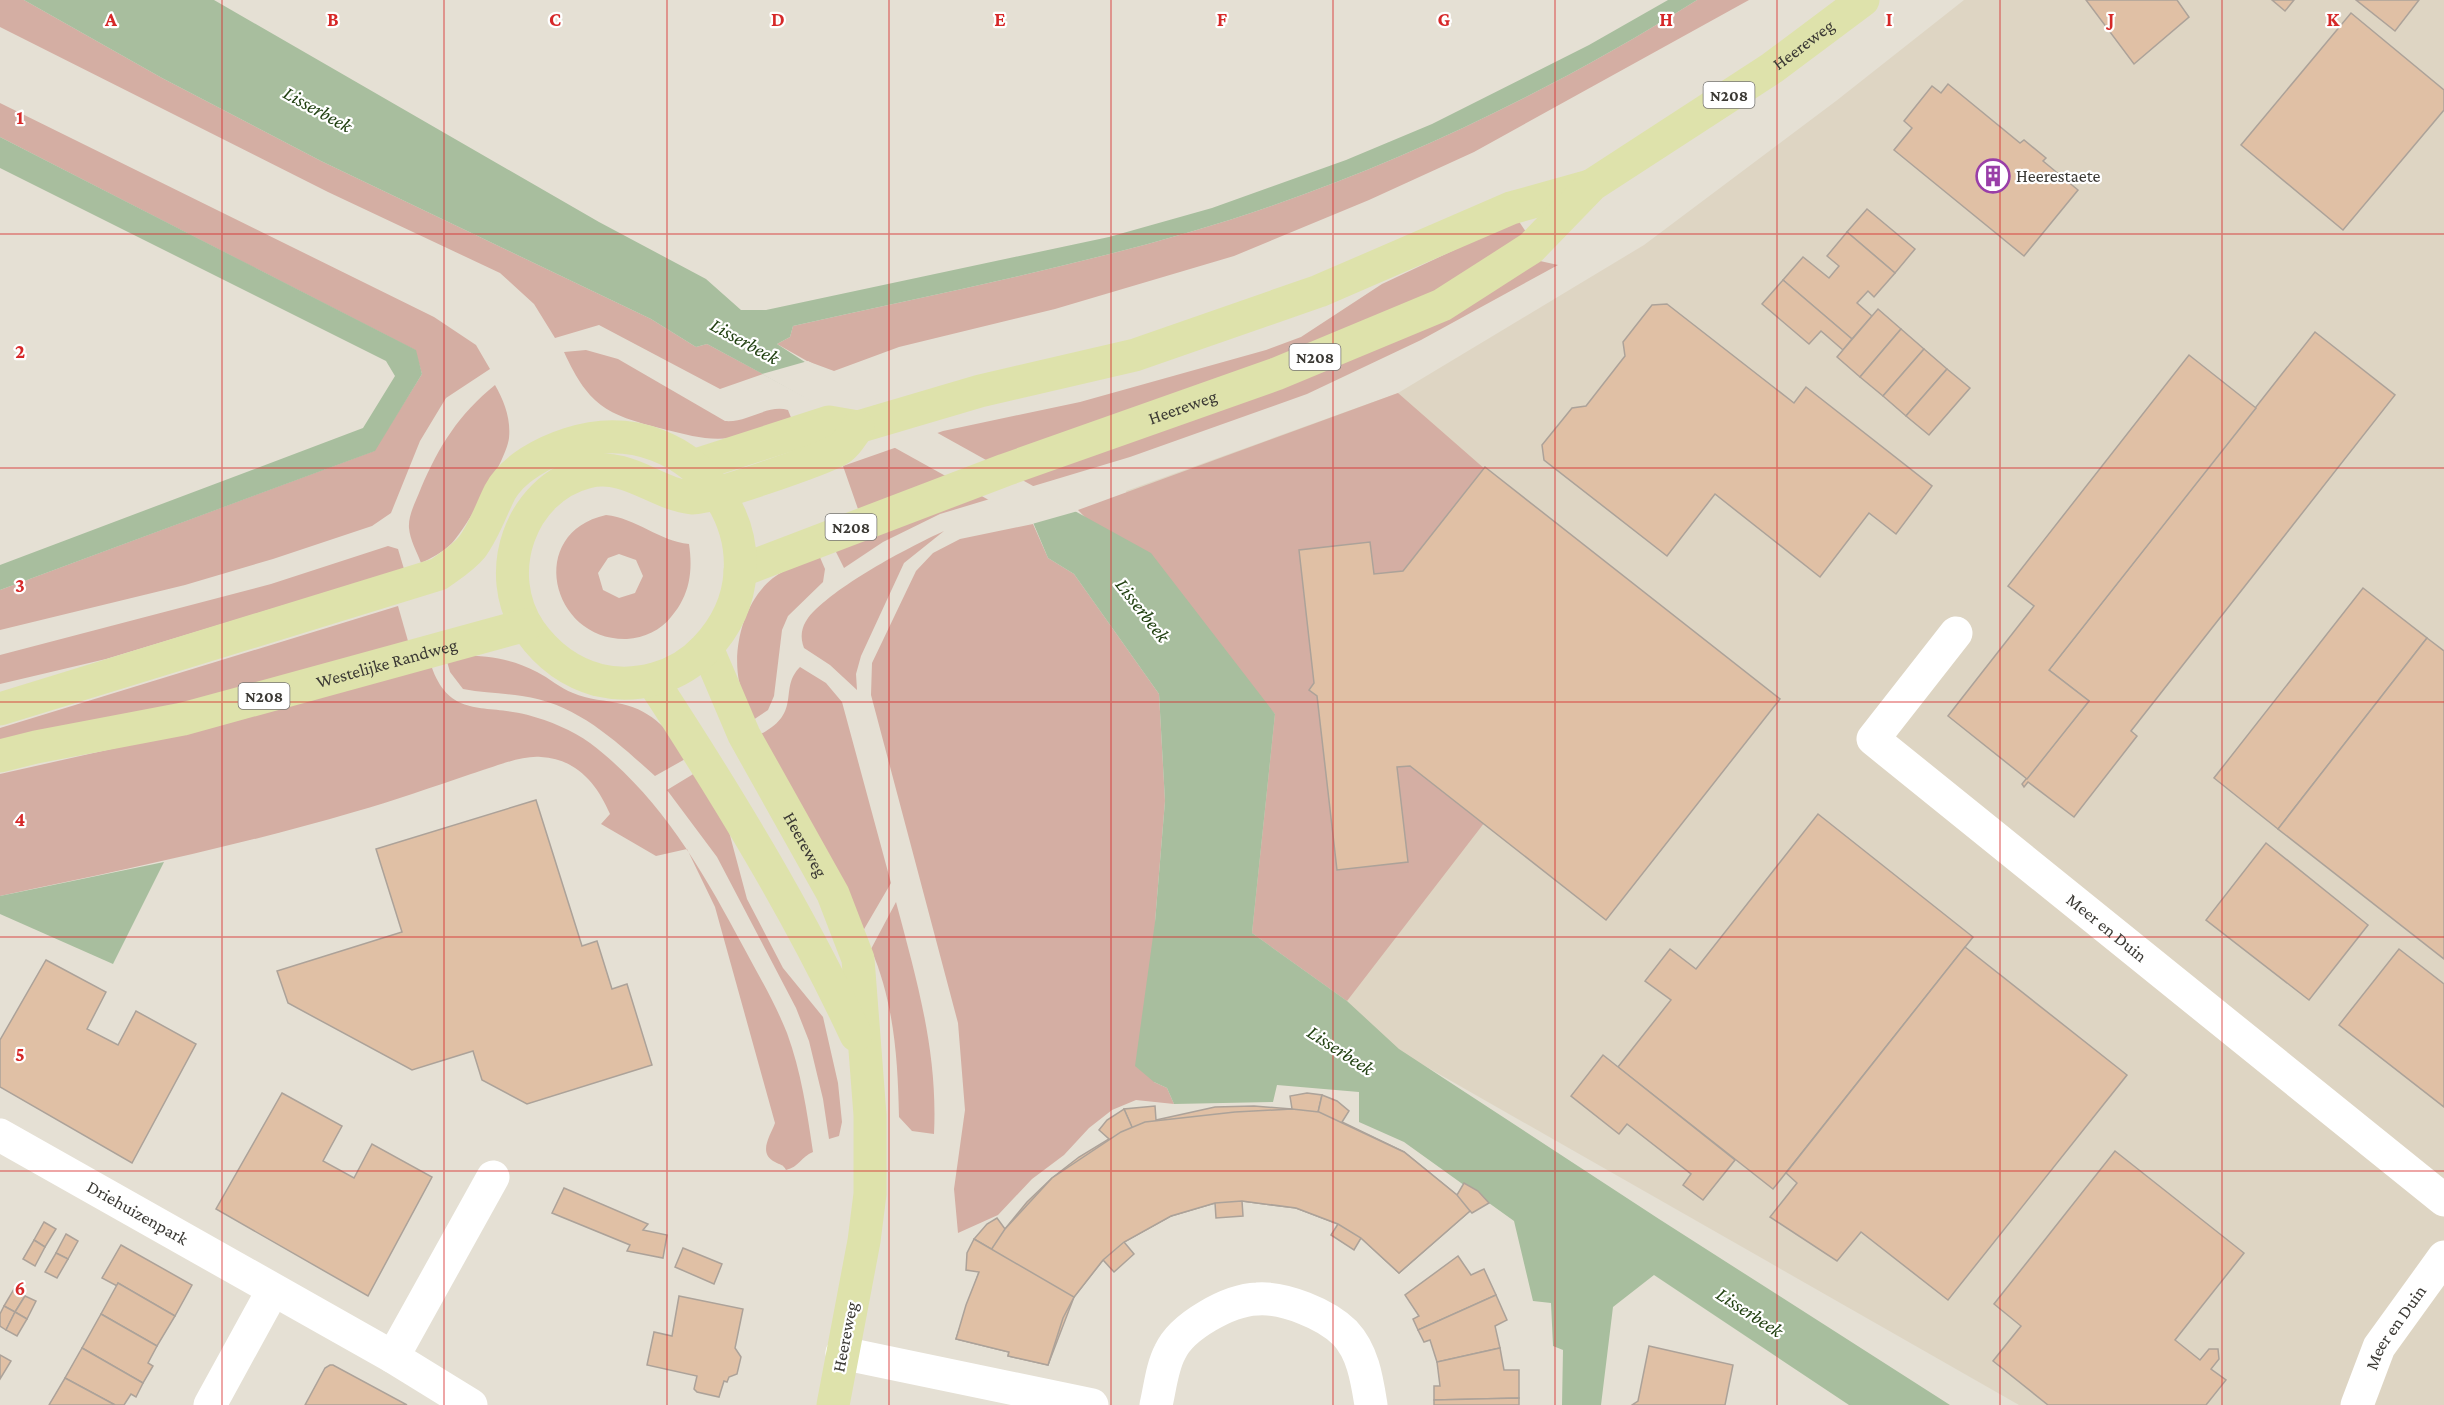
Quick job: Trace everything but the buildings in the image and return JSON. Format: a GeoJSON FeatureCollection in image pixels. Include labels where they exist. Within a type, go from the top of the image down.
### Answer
{"type":"FeatureCollection","features":[{"type":"Feature","properties":{"kind":"main road","name":"Heereweg"},"geometry":{"type":"LineString","coordinates":[[740,571],[1005,470],[1276,374],[1442,305],[1531,248],[1592,185],[1772,68],[1863,0]]}},
{"type":"Feature","properties":{"kind":"main road","name":"Heereweg"},"geometry":{"type":"LineString","coordinates":[[719,494],[841,449],[858,428],[901,413],[980,391],[1136,356],[1319,291],[1511,208],[1592,185]]}},
{"type":"Feature","properties":{"kind":"main road"},"geometry":{"type":"LineString","coordinates":[[696,465],[829,422],[858,428]]}},
{"type":"Feature","properties":{"kind":"main road","name":"N208"},"geometry":{"type":"LineString","coordinates":[[0,709],[417,583],[439,574],[473,546],[502,489],[517,472],[538,458],[582,440],[624,437],[655,443],[696,465],[719,494],[735,531],[740,571],[730,612],[707,648],[682,667],[652,681],[610,683],[570,670],[538,643],[526,625],[514,587],[515,548],[527,518],[547,492],[566,479],[582,474],[612,470],[630,473],[675,494],[695,499],[719,494]]}},
{"type":"Feature","properties":{"kind":"main road"},"geometry":{"type":"LineString","coordinates":[[538,458],[547,492]]}},
{"type":"Feature","properties":{"kind":"main road","name":"Westelijke Randweg"},"geometry":{"type":"LineString","coordinates":[[0,756],[183,719],[526,625]]}},
{"type":"Feature","properties":{"kind":"main road","name":"Heereweg"},"geometry":{"type":"LineString","coordinates":[[707,648],[744,735],[833,894],[858,959],[870,1114],[870,1194],[864,1241],[833,1405]]}},
{"type":"Feature","properties":{"kind":"main road","name":"Heereweg"},"geometry":{"type":"LineString","coordinates":[[652,681],[716,779],[793,909],[823,965],[865,1054]]}},
{"type":"Feature","properties":{"kind":"street","name":"Meer en Duin"},"geometry":{"type":"LineString","coordinates":[[1956,633],[1873,739],[2444,1200]]}},
{"type":"Feature","properties":{"kind":"street","name":"Driehuizenpark"},"geometry":{"type":"LineString","coordinates":[[0,1135],[393,1357],[471,1405]]}},
{"type":"Feature","properties":{"kind":"street"},"geometry":{"type":"LineString","coordinates":[[393,1357],[493,1177]]}},
{"type":"Feature","properties":{"kind":"street","name":"Meer en Duin"},"geometry":{"type":"LineString","coordinates":[[2357,1405],[2379,1347],[2444,1257]]}},
{"type":"Feature","properties":{"kind":"street"},"geometry":{"type":"LineString","coordinates":[[210,1405],[273,1290]]}},
{"type":"Feature","properties":{"kind":"street"},"geometry":{"type":"LineString","coordinates":[[1156,1405],[1170,1352],[1189,1328],[1218,1310],[1257,1298],[1300,1305],[1344,1333],[1360,1357],[1371,1405]]}},
{"type":"Feature","properties":{"kind":"street"},"geometry":{"type":"LineString","coordinates":[[842,1353],[1092,1405]]}},
{"type":"Feature","properties":{"kind":"shaded area"},"geometry":{"type":"Polygon","coordinates":[[[0,0],[24,0],[162,78],[321,161],[651,319],[696,347],[707,344],[763,374],[720,389],[599,325],[555,338],[534,304],[500,273],[328,192],[0,27],[0,0]]]}},
{"type":"Feature","properties":{"kind":"shaded area"},"geometry":{"type":"Polygon","coordinates":[[[1697,0],[1749,0],[1474,152],[1369,200],[1234,256],[1055,309],[899,347],[834,371],[807,361],[777,344],[790,337],[793,326],[993,282],[1141,246],[1322,188],[1387,162],[1515,103],[1638,36],[1697,0]]]}},
{"type":"Feature","properties":{"kind":"shaded area"},"geometry":{"type":"Polygon","coordinates":[[[1964,0],[2444,0],[2444,1405],[2019,1405],[1234,957],[1126,491],[1398,393],[1644,245],[1836,101],[1964,0]]]}},
{"type":"Feature","properties":{"kind":"shaded area"},"geometry":{"type":"Polygon","coordinates":[[[0,103],[434,317],[476,345],[490,369],[446,398],[420,441],[391,513],[372,526],[273,559],[185,585],[0,630],[0,590],[374,451],[422,374],[415,350],[0,137],[0,103]]]}},
{"type":"Feature","properties":{"kind":"shaded area"},"geometry":{"type":"Polygon","coordinates":[[[1518,220],[1528,235],[1426,297],[1338,338],[858,509],[843,466],[943,431],[1080,402],[1266,350],[1301,337],[1382,284],[1518,220]]]}},
{"type":"Feature","properties":{"kind":"shaded area"},"geometry":{"type":"Polygon","coordinates":[[[1540,261],[1558,265],[1421,340],[1307,394],[1130,457],[940,514],[883,542],[844,568],[835,550],[1540,261]]]}},
{"type":"Feature","properties":{"kind":"shaded area"},"geometry":{"type":"Polygon","coordinates":[[[586,350],[618,359],[725,421],[742,419],[773,409],[788,410],[792,420],[730,438],[714,439],[683,434],[630,420],[604,407],[593,398],[583,386],[564,352],[586,350]]]}},
{"type":"Feature","properties":{"kind":"shaded area"},"geometry":{"type":"Polygon","coordinates":[[[495,385],[508,417],[507,448],[476,508],[458,535],[445,549],[421,563],[409,528],[415,503],[435,458],[451,432],[471,407],[495,385]]]}},
{"type":"Feature","properties":{"kind":"shaded area"},"geometry":{"type":"Polygon","coordinates":[[[1398,393],[1486,470],[1388,736],[1488,818],[1347,1001],[1252,933],[1275,714],[1078,510],[1398,393]]]}},
{"type":"Feature","properties":{"kind":"shaded area"},"geometry":{"type":"Polygon","coordinates":[[[606,515],[627,520],[668,539],[689,544],[691,564],[689,582],[682,600],[667,622],[646,635],[627,639],[601,635],[580,623],[566,605],[558,584],[557,563],[564,542],[581,526],[606,515]],[[619,554],[608,558],[598,573],[603,590],[619,598],[635,593],[643,576],[636,560],[619,554]]]}},
{"type":"Feature","properties":{"kind":"shaded area"},"geometry":{"type":"Polygon","coordinates":[[[1033,524],[1048,558],[1074,574],[1159,694],[1165,801],[1155,922],[1154,1082],[1167,1088],[1174,1104],[1136,1100],[1112,1110],[1089,1128],[1064,1155],[1032,1179],[998,1215],[958,1233],[954,1189],[965,1110],[958,1023],[871,695],[872,663],[916,571],[933,553],[960,539],[1033,524]]]}},
{"type":"Feature","properties":{"kind":"shaded area"},"geometry":{"type":"Polygon","coordinates":[[[944,531],[904,563],[861,656],[856,674],[857,690],[830,665],[804,648],[802,636],[804,625],[820,606],[852,581],[944,531]]]}},
{"type":"Feature","properties":{"kind":"shaded area"},"geometry":{"type":"Polygon","coordinates":[[[388,546],[398,549],[404,569],[106,659],[0,684],[0,655],[271,584],[388,546]]]}},
{"type":"Feature","properties":{"kind":"shaded area"},"geometry":{"type":"Polygon","coordinates":[[[819,555],[825,569],[823,582],[788,616],[782,630],[774,696],[768,710],[753,720],[740,686],[737,667],[739,639],[748,611],[763,587],[778,574],[819,555]]]}},
{"type":"Feature","properties":{"kind":"shaded area"},"geometry":{"type":"Polygon","coordinates":[[[398,606],[408,641],[245,690],[0,746],[0,728],[398,606]]]}},
{"type":"Feature","properties":{"kind":"shaded area"},"geometry":{"type":"Polygon","coordinates":[[[462,655],[510,661],[537,672],[579,695],[633,707],[652,717],[668,731],[687,758],[655,776],[610,737],[578,715],[542,700],[463,689],[450,672],[446,658],[462,655]]]}},
{"type":"Feature","properties":{"kind":"shaded area"},"geometry":{"type":"Polygon","coordinates":[[[430,662],[447,693],[457,701],[469,706],[536,717],[568,730],[590,743],[638,787],[659,811],[686,849],[656,856],[601,824],[610,814],[599,793],[584,775],[575,768],[554,759],[533,757],[506,762],[384,803],[266,836],[0,896],[0,774],[187,732],[430,662]]]}},
{"type":"Feature","properties":{"kind":"shaded area"},"geometry":{"type":"Polygon","coordinates":[[[800,667],[826,683],[842,702],[891,883],[863,931],[761,734],[774,726],[782,717],[794,675],[800,667]]]}},
{"type":"Feature","properties":{"kind":"shaded area"},"geometry":{"type":"Polygon","coordinates":[[[695,773],[728,828],[747,899],[783,968],[823,1017],[838,1083],[842,1122],[839,1136],[829,1139],[823,1099],[809,1041],[796,1008],[717,857],[667,790],[695,773]]]}},
{"type":"Feature","properties":{"kind":"shaded area"},"geometry":{"type":"Polygon","coordinates":[[[689,853],[767,990],[792,1047],[803,1092],[813,1152],[794,1167],[786,1170],[767,1154],[767,1144],[775,1123],[715,907],[689,853]]]}},
{"type":"Feature","properties":{"kind":"shaded area"},"geometry":{"type":"Polygon","coordinates":[[[896,902],[918,989],[929,1045],[933,1074],[934,1134],[912,1131],[899,1117],[890,1010],[871,949],[896,902]]]}},
{"type":"Feature","properties":{"kind":"water","name":"Lisserbeek"},"geometry":{"type":"Polygon","coordinates":[[[24,0],[214,0],[599,222],[706,279],[741,310],[766,310],[1109,237],[1212,208],[1346,160],[1432,124],[1589,45],[1668,0],[1697,0],[1638,36],[1515,103],[1387,162],[1322,188],[1141,246],[993,282],[793,326],[790,337],[777,344],[808,364],[1151,553],[1275,714],[1252,933],[1347,1001],[1399,1049],[1950,1405],[1849,1405],[1654,1275],[1613,1307],[1601,1405],[1562,1405],[1563,1350],[1553,1346],[1551,1303],[1533,1301],[1514,1221],[1404,1142],[1359,1122],[1359,1092],[1277,1085],[1273,1102],[1174,1104],[1167,1088],[1154,1082],[1135,1066],[1155,922],[1165,801],[1159,694],[1074,574],[1048,558],[1032,520],[707,344],[696,347],[651,319],[321,161],[162,78],[24,0]]]}},
{"type":"Feature","properties":{"kind":"water"},"geometry":{"type":"Polygon","coordinates":[[[0,137],[416,350],[422,374],[375,451],[0,590],[0,565],[363,428],[395,376],[386,361],[0,168],[0,137]]]}},
{"type":"Feature","properties":{"kind":"water"},"geometry":{"type":"Polygon","coordinates":[[[164,862],[113,964],[0,914],[0,896],[164,862]]]}},
{"type":"Feature","properties":{"kind":"pier"},"geometry":{"type":"Polygon","coordinates":[[[808,361],[1078,511],[1032,524],[762,374],[808,361]]]}},
{"type":"Feature","properties":{"kind":"place","name":"Heerestaete"},"geometry":{"type":"Point","coordinates":[1993,176]}}]}
